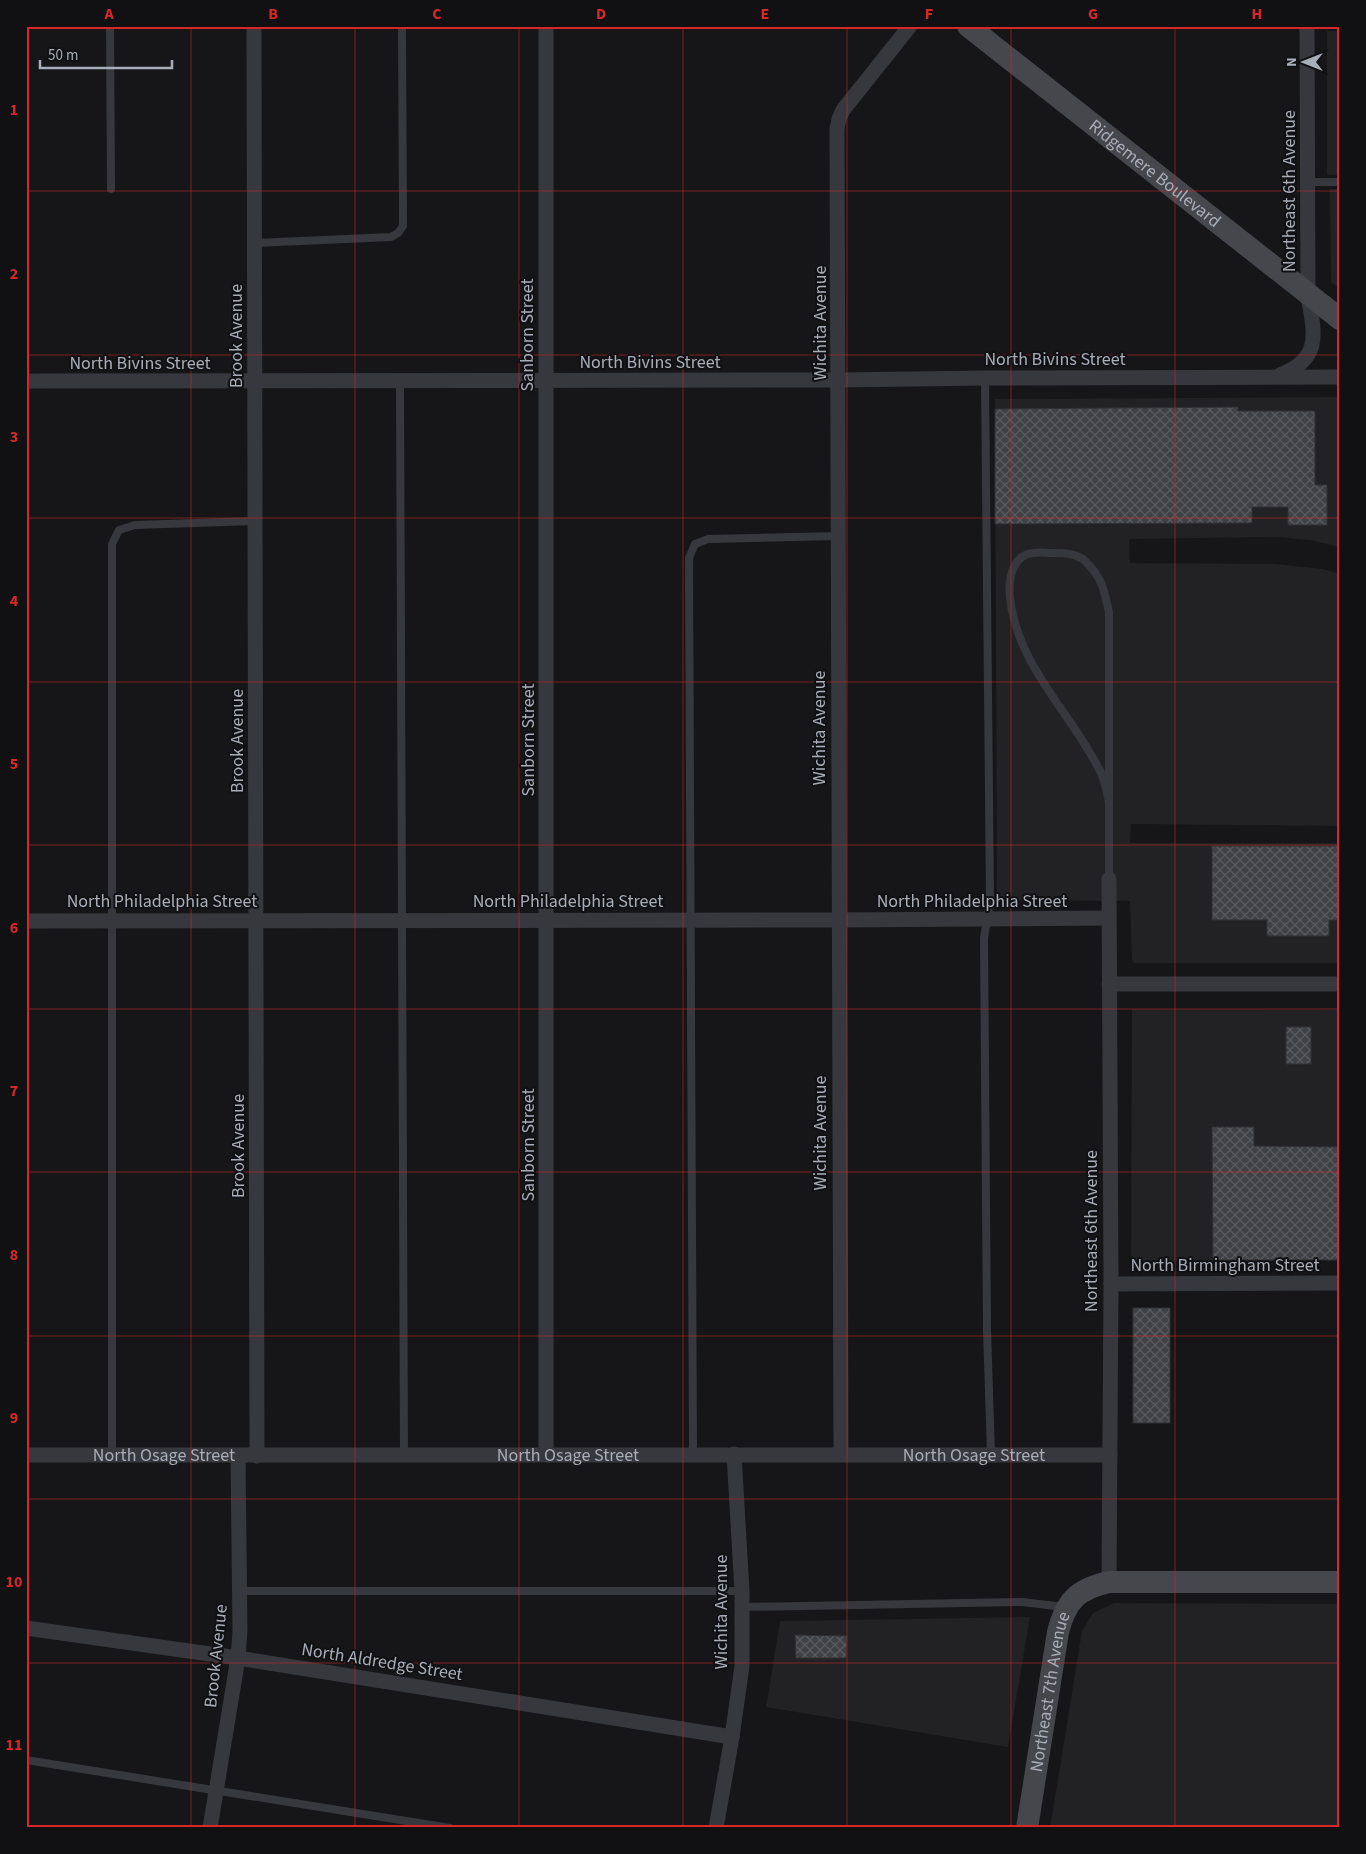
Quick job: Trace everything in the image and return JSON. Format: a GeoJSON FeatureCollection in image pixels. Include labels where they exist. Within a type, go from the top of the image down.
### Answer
{"type":"FeatureCollection","features":[{"type":"Feature","properties":{"kind":"street","name":"Brook Avenue"},"geometry":{"type":"LineString","coordinates":[[254,26],[257,1456]]}},
{"type":"Feature","properties":{"kind":"street","name":"Sanborn Street"},"geometry":{"type":"LineString","coordinates":[[546,26],[546,1454]]}},
{"type":"Feature","properties":{"kind":"street","name":"Wichita Avenue"},"geometry":{"type":"LineString","coordinates":[[840,1454],[837,129],[843,110],[910,26]]}},
{"type":"Feature","properties":{"kind":"street","name":"Ridgemere Boulevard"},"geometry":{"type":"LineString","coordinates":[[968,26],[1340,319]]}},
{"type":"Feature","properties":{"kind":"street","name":"Northeast 6th Avenue"},"geometry":{"type":"LineString","coordinates":[[1307,26],[1308,295]]}},
{"type":"Feature","properties":{"kind":"street","name":"North Bivins Street"},"geometry":{"type":"LineString","coordinates":[[1274,377],[1294,369],[1304,362],[1311,350],[1313,337],[1308,295]]}},
{"type":"Feature","properties":{"kind":"street","name":"North Bivins Street"},"geometry":{"type":"LineString","coordinates":[[26,381],[1340,377]]}},
{"type":"Feature","properties":{"kind":"street","name":"Northeast 6th Avenue"},"geometry":{"type":"LineString","coordinates":[[1108,1582],[1111,1284],[1109,879]]}},
{"type":"Feature","properties":{"kind":"street","name":"North Philadelphia Street"},"geometry":{"type":"LineString","coordinates":[[26,921],[987,920],[1109,918]]}},
{"type":"Feature","properties":{"kind":"street"},"geometry":{"type":"LineString","coordinates":[[1109,984],[1340,984]]}},
{"type":"Feature","properties":{"kind":"street","name":"North Birmingham Street"},"geometry":{"type":"LineString","coordinates":[[1111,1284],[1340,1284]]}},
{"type":"Feature","properties":{"kind":"street","name":"Wichita Avenue"},"geometry":{"type":"LineString","coordinates":[[716,1828],[742,1666],[743,1599],[734,1454]]}},
{"type":"Feature","properties":{"kind":"street","name":"North Osage Street"},"geometry":{"type":"LineString","coordinates":[[26,1455],[1110,1455]]}},
{"type":"Feature","properties":{"kind":"street","name":"Brook Avenue"},"geometry":{"type":"LineString","coordinates":[[210,1828],[238,1658],[240,1632],[238,1456]]}},
{"type":"Feature","properties":{"kind":"street"},"geometry":{"type":"LineString","coordinates":[[1108,1582],[1340,1582]]}},
{"type":"Feature","properties":{"kind":"street","name":"Northeast 7th Avenue"},"geometry":{"type":"LineString","coordinates":[[1027,1828],[1058,1632],[1066,1607],[1082,1591],[1093,1585],[1108,1582]]}},
{"type":"Feature","properties":{"kind":"street","name":"North Aldredge Street"},"geometry":{"type":"LineString","coordinates":[[26,1628],[238,1658],[732,1737]]}},
{"type":"Feature","properties":{"kind":"lane"},"geometry":{"type":"LineString","coordinates":[[110,26],[111,189]]}},
{"type":"Feature","properties":{"kind":"lane"},"geometry":{"type":"LineString","coordinates":[[255,243],[391,237],[398,233],[403,226],[402,26]]}},
{"type":"Feature","properties":{"kind":"lane"},"geometry":{"type":"LineString","coordinates":[[1308,182],[1340,182]]}},
{"type":"Feature","properties":{"kind":"lane"},"geometry":{"type":"LineString","coordinates":[[985,378],[990,901],[984,948],[987,1330],[991,1454]]}},
{"type":"Feature","properties":{"kind":"lane"},"geometry":{"type":"LineString","coordinates":[[400,380],[404,1455]]}},
{"type":"Feature","properties":{"kind":"lane"},"geometry":{"type":"LineString","coordinates":[[112,1456],[112,544],[120,530],[135,525],[255,521]]}},
{"type":"Feature","properties":{"kind":"lane"},"geometry":{"type":"LineString","coordinates":[[693,1454],[688,558],[695,544],[708,539],[838,536]]}},
{"type":"Feature","properties":{"kind":"lane"},"geometry":{"type":"LineString","coordinates":[[1109,802],[1102,774],[1086,746],[1032,666],[1016,624],[1010,598],[1010,574],[1018,559],[1032,553],[1069,553],[1084,560],[1102,582],[1109,612],[1109,802],[1109,879]]}},
{"type":"Feature","properties":{"kind":"lane"},"geometry":{"type":"LineString","coordinates":[[240,1590],[1022,1602],[1066,1607]]}},
{"type":"Feature","properties":{"kind":"lane"},"geometry":{"type":"LineString","coordinates":[[26,1760],[450,1828]]}},
{"type":"Feature","properties":{"kind":"shaded area"},"geometry":{"type":"Polygon","coordinates":[[[1327,31],[1340,31],[1340,175],[1327,175],[1327,31]]]}},
{"type":"Feature","properties":{"kind":"shaded area"},"geometry":{"type":"Polygon","coordinates":[[[1330,189],[1340,189],[1340,289],[1331,282],[1330,189]]]}},
{"type":"Feature","properties":{"kind":"shaded area"},"geometry":{"type":"Polygon","coordinates":[[[1340,397],[1340,547],[1310,540],[1277,537],[1129,539],[1130,563],[1275,564],[1323,569],[1340,574],[1340,826],[1131,824],[1130,843],[1340,843],[1340,963],[1134,963],[1132,959],[1130,901],[997,900],[995,399],[1340,397]]]}},
{"type":"Feature","properties":{"kind":"shaded area"},"geometry":{"type":"Polygon","coordinates":[[[1132,1009],[1340,1010],[1340,1260],[1131,1261],[1132,1009]]]}},
{"type":"Feature","properties":{"kind":"shaded area"},"geometry":{"type":"Polygon","coordinates":[[[1114,1603],[1340,1604],[1340,1828],[1050,1828],[1082,1631],[1093,1613],[1114,1603]]]}},
{"type":"Feature","properties":{"kind":"shaded area"},"geometry":{"type":"Polygon","coordinates":[[[1030,1617],[1008,1747],[766,1707],[780,1621],[1030,1617]]]}},
{"type":"Feature","properties":{"kind":"building"},"geometry":{"type":"Polygon","coordinates":[[[1238,407],[1238,411],[1315,411],[1315,485],[1327,485],[1327,525],[1288,525],[1288,507],[1252,507],[1252,523],[995,524],[995,409],[1238,407]]]}},
{"type":"Feature","properties":{"kind":"building"},"geometry":{"type":"Polygon","coordinates":[[[1212,846],[1340,846],[1340,920],[1329,920],[1329,936],[1267,936],[1267,920],[1212,920],[1212,846]]]}},
{"type":"Feature","properties":{"kind":"building"},"geometry":{"type":"Polygon","coordinates":[[[1286,1027],[1311,1027],[1311,1064],[1286,1064],[1286,1027]]]}},
{"type":"Feature","properties":{"kind":"building"},"geometry":{"type":"Polygon","coordinates":[[[1212,1127],[1254,1127],[1254,1146],[1340,1147],[1340,1260],[1213,1260],[1212,1127]]]}},
{"type":"Feature","properties":{"kind":"building"},"geometry":{"type":"Polygon","coordinates":[[[1133,1308],[1170,1308],[1170,1423],[1133,1423],[1133,1308]]]}},
{"type":"Feature","properties":{"kind":"building"},"geometry":{"type":"Polygon","coordinates":[[[795,1635],[847,1636],[846,1658],[796,1658],[795,1635]]]}}]}
